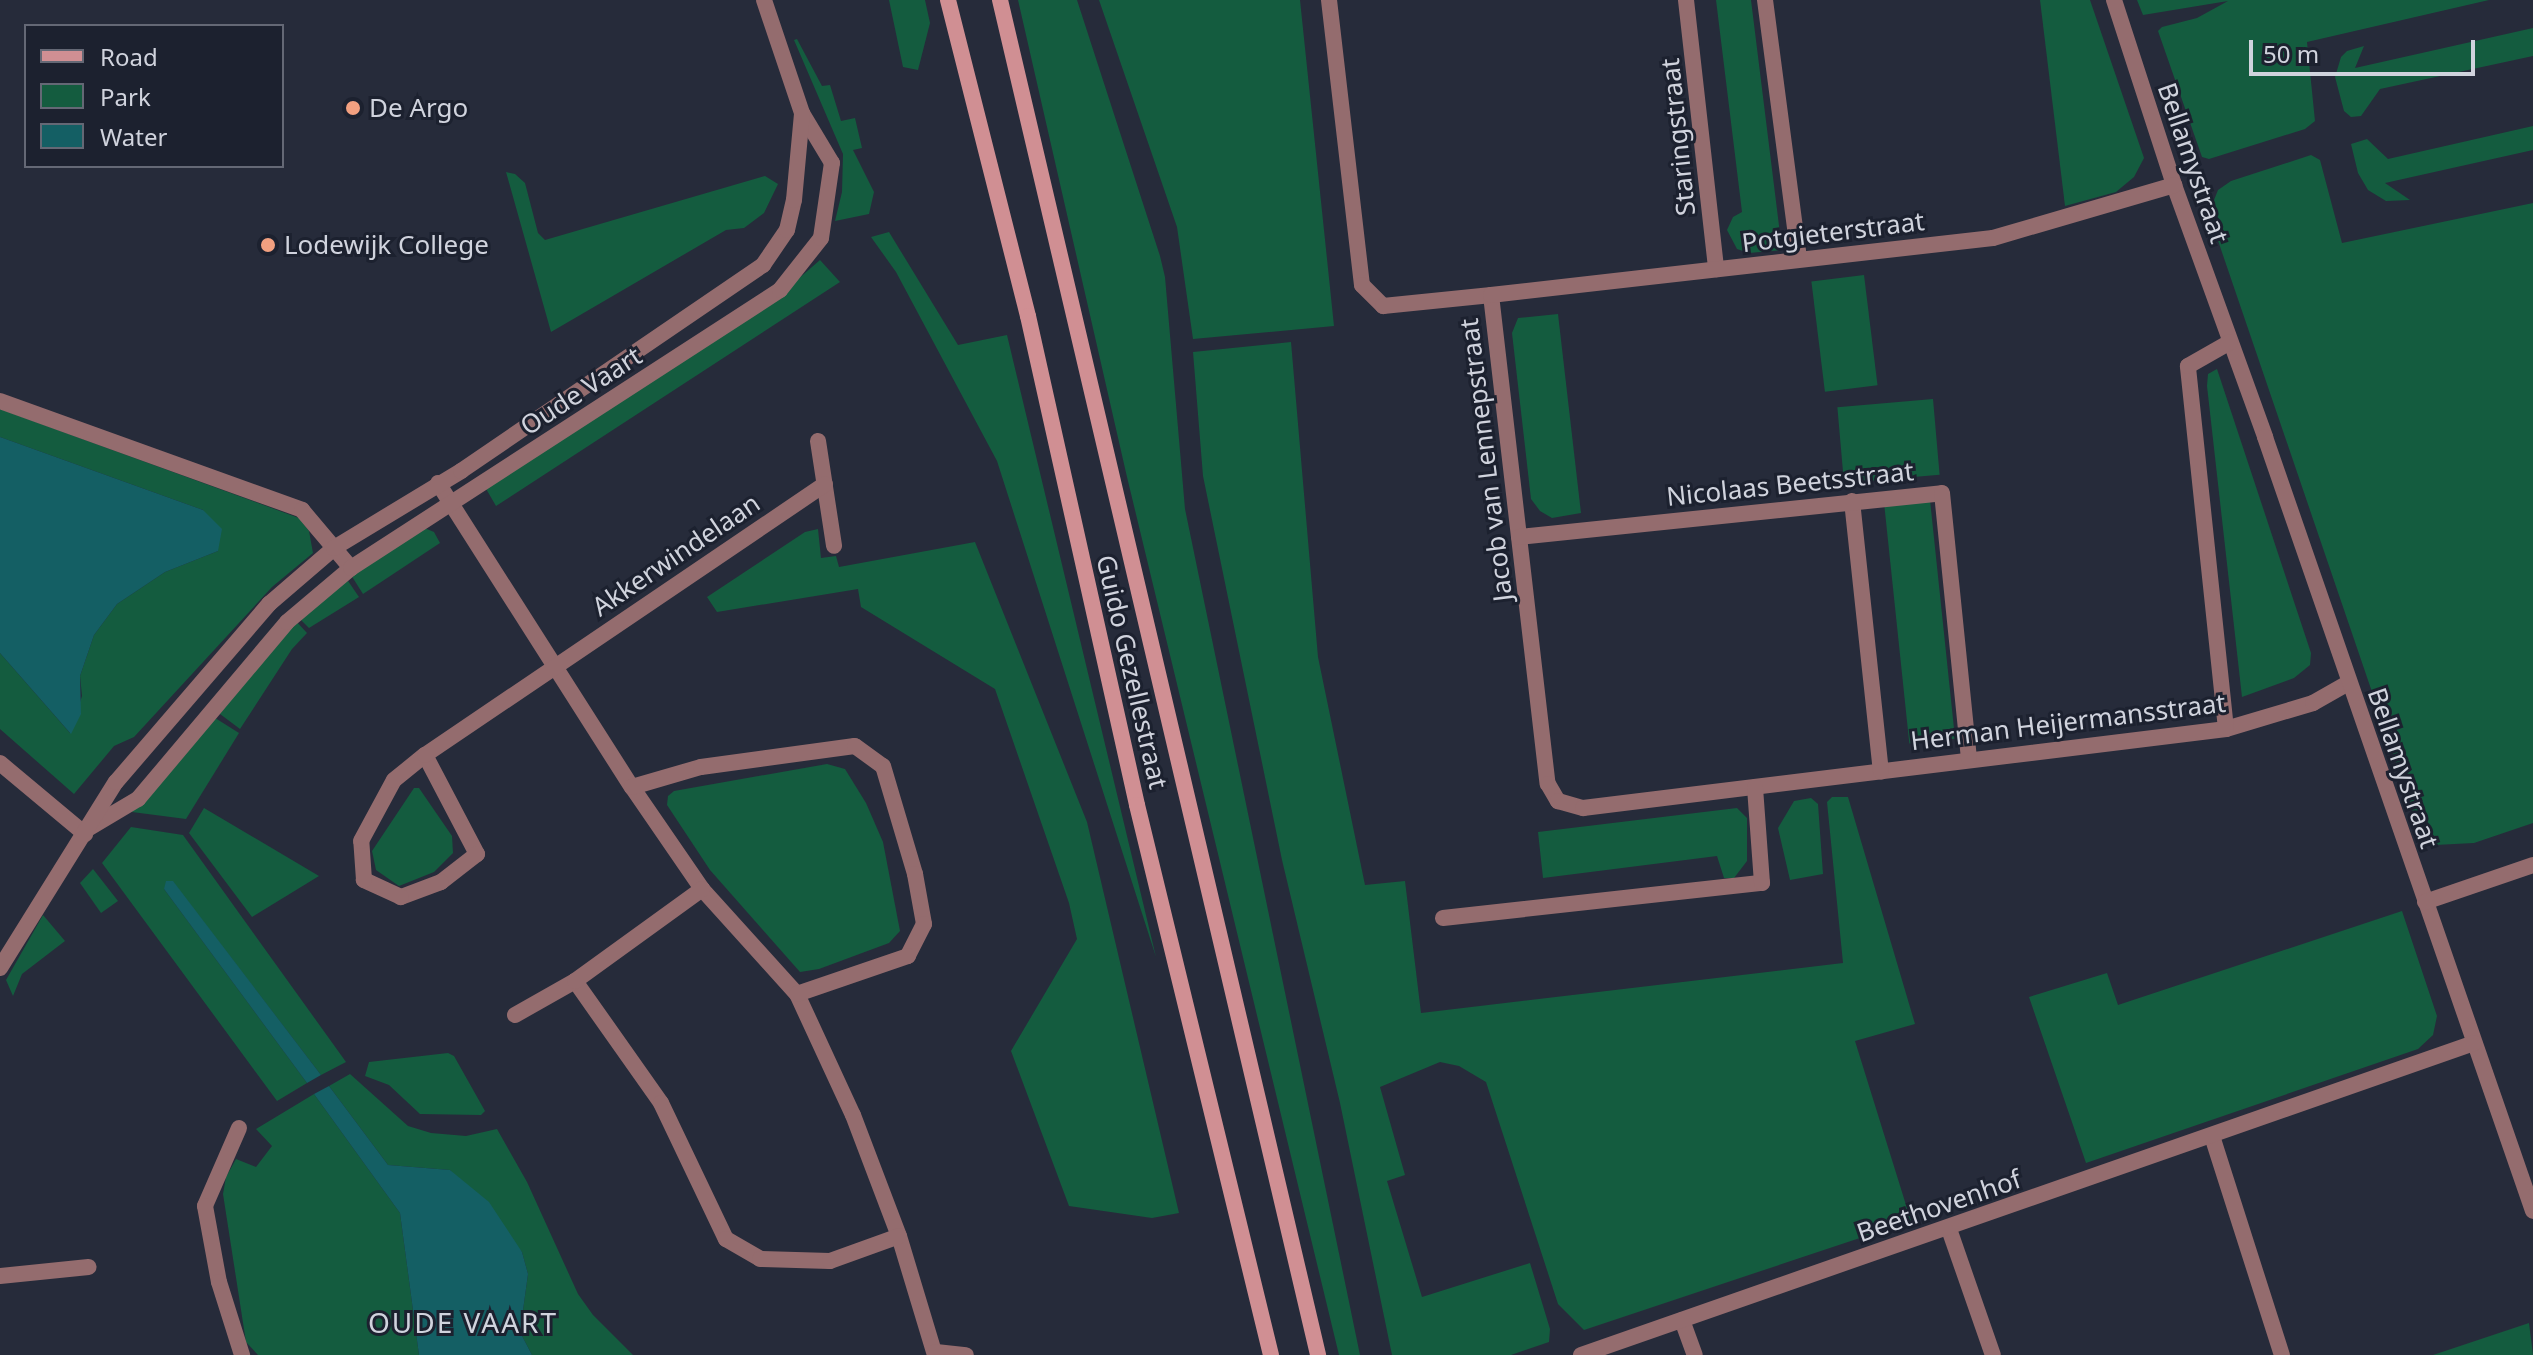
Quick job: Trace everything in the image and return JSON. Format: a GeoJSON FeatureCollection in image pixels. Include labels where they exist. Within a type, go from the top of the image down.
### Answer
{"type":"FeatureCollection","features":[{"type":"Feature","properties":{"kind":"main road","name":"Guido Gezellestraat"},"geometry":{"type":"LineString","coordinates":[[948,0],[1028,316],[1137,805],[1271,1355]]}},
{"type":"Feature","properties":{"kind":"main road","name":"Guido Gezellestraat"},"geometry":{"type":"LineString","coordinates":[[1000,0],[1318,1355]]}},
{"type":"Feature","properties":{"kind":"street"},"geometry":{"type":"LineString","coordinates":[[764,0],[802,113]]}},
{"type":"Feature","properties":{"kind":"street","name":"Jacob van Lennepstraat"},"geometry":{"type":"LineString","coordinates":[[1329,0],[1362,285],[1383,306],[1491,295],[1548,784],[1558,801]]}},
{"type":"Feature","properties":{"kind":"street","name":"Staringstraat"},"geometry":{"type":"LineString","coordinates":[[1686,0],[1716,269]]}},
{"type":"Feature","properties":{"kind":"street"},"geometry":{"type":"LineString","coordinates":[[1765,0],[1799,258]]}},
{"type":"Feature","properties":{"kind":"street","name":"Bellamystraat"},"geometry":{"type":"LineString","coordinates":[[2114,0],[2174,185],[2533,1211]]}},
{"type":"Feature","properties":{"kind":"street","name":"Oude Vaart"},"geometry":{"type":"LineString","coordinates":[[0,968],[116,782],[269,604],[334,548],[438,483],[763,265],[787,230],[794,200],[802,113]]}},
{"type":"Feature","properties":{"kind":"street","name":"Oude Vaart"},"geometry":{"type":"LineString","coordinates":[[86,832],[138,799],[287,622],[351,568],[452,506],[780,290],[821,238],[832,163],[802,113]]}},
{"type":"Feature","properties":{"kind":"street","name":"Potgieterstraat"},"geometry":{"type":"LineString","coordinates":[[1491,295],[1993,238],[2174,185]]}},
{"type":"Feature","properties":{"kind":"street"},"geometry":{"type":"LineString","coordinates":[[2226,729],[2188,366],[2230,342]]}},
{"type":"Feature","properties":{"kind":"street"},"geometry":{"type":"LineString","coordinates":[[0,401],[302,510],[351,568]]}},
{"type":"Feature","properties":{"kind":"street"},"geometry":{"type":"LineString","coordinates":[[818,441],[834,546]]}},
{"type":"Feature","properties":{"kind":"street"},"geometry":{"type":"LineString","coordinates":[[438,483],[632,787],[702,889],[797,994],[853,1115],[899,1236],[936,1353],[966,1355]]}},
{"type":"Feature","properties":{"kind":"street","name":"Akkerwindelaan"},"geometry":{"type":"LineString","coordinates":[[425,755],[477,854],[441,882],[401,897],[364,880],[361,841],[394,780],[425,755],[554,666],[825,484]]}},
{"type":"Feature","properties":{"kind":"street","name":"Nicolaas Beetsstraat"},"geometry":{"type":"LineString","coordinates":[[1519,537],[1942,493],[1969,759]]}},
{"type":"Feature","properties":{"kind":"street","name":"Herman Heijermansstraat"},"geometry":{"type":"LineString","coordinates":[[1852,501],[1881,771]]}},
{"type":"Feature","properties":{"kind":"street","name":"Herman Heijermansstraat"},"geometry":{"type":"LineString","coordinates":[[1558,801],[1583,808],[2226,729],[2313,703],[2348,683]]}},
{"type":"Feature","properties":{"kind":"street"},"geometry":{"type":"LineString","coordinates":[[632,787],[701,767],[855,746],[883,766],[915,874],[924,924],[908,956],[797,994]]}},
{"type":"Feature","properties":{"kind":"street"},"geometry":{"type":"LineString","coordinates":[[0,763],[86,832]]}},
{"type":"Feature","properties":{"kind":"street"},"geometry":{"type":"LineString","coordinates":[[1443,918],[1762,883],[1755,787]]}},
{"type":"Feature","properties":{"kind":"street"},"geometry":{"type":"LineString","coordinates":[[2425,902],[2533,865]]}},
{"type":"Feature","properties":{"kind":"street"},"geometry":{"type":"LineString","coordinates":[[515,1015],[575,981],[702,889]]}},
{"type":"Feature","properties":{"kind":"street"},"geometry":{"type":"LineString","coordinates":[[575,981],[661,1103],[726,1239],[760,1259],[830,1261],[899,1236]]}},
{"type":"Feature","properties":{"kind":"street","name":"Beethovenhof"},"geometry":{"type":"LineString","coordinates":[[1581,1355],[1949,1229],[2474,1043]]}},
{"type":"Feature","properties":{"kind":"street"},"geometry":{"type":"LineString","coordinates":[[239,1128],[205,1206],[219,1282],[242,1355]]}},
{"type":"Feature","properties":{"kind":"street"},"geometry":{"type":"LineString","coordinates":[[2212,1136],[2282,1355]]}},
{"type":"Feature","properties":{"kind":"street"},"geometry":{"type":"LineString","coordinates":[[1949,1229],[1993,1355]]}},
{"type":"Feature","properties":{"kind":"street"},"geometry":{"type":"LineString","coordinates":[[0,1276],[89,1267]]}},
{"type":"Feature","properties":{"kind":"street"},"geometry":{"type":"LineString","coordinates":[[1682,1320],[1695,1355]]}},
{"type":"Feature","properties":{"kind":"green space"},"geometry":{"type":"Polygon","coordinates":[[[889,0],[925,0],[930,23],[918,70],[903,67],[889,0]]]}},
{"type":"Feature","properties":{"kind":"green space"},"geometry":{"type":"Polygon","coordinates":[[[1018,0],[1077,0],[1160,256],[1165,277],[1185,509],[1360,1355],[1339,1355],[1127,477],[1018,0]]]}},
{"type":"Feature","properties":{"kind":"green space"},"geometry":{"type":"Polygon","coordinates":[[[1099,0],[1300,0],[1334,326],[1193,339],[1177,227],[1099,0]]]}},
{"type":"Feature","properties":{"kind":"green space"},"geometry":{"type":"Polygon","coordinates":[[[1716,0],[1751,0],[1782,250],[1749,253],[1737,249],[1727,230],[1733,217],[1742,212],[1716,0]]]}},
{"type":"Feature","properties":{"kind":"green space"},"geometry":{"type":"Polygon","coordinates":[[[2040,0],[2090,0],[2144,158],[2134,177],[2116,192],[2065,206],[2040,0]]]}},
{"type":"Feature","properties":{"kind":"green space"},"geometry":{"type":"Polygon","coordinates":[[[2137,0],[2489,0],[2307,42],[2315,121],[2305,129],[2209,159],[2202,157],[2158,31],[2162,27],[2197,18],[2228,1],[2143,15],[2137,0]]]}},
{"type":"Feature","properties":{"kind":"green space"},"geometry":{"type":"Polygon","coordinates":[[[2533,28],[2533,56],[2380,89],[2361,116],[2351,117],[2344,111],[2335,77],[2341,57],[2347,51],[2364,46],[2355,68],[2533,28]]]}},
{"type":"Feature","properties":{"kind":"green space"},"geometry":{"type":"Polygon","coordinates":[[[797,39],[822,86],[830,85],[841,121],[855,118],[862,148],[853,150],[874,192],[869,214],[835,221],[842,192],[843,154],[794,40],[797,39]]]}},
{"type":"Feature","properties":{"kind":"green space"},"geometry":{"type":"Polygon","coordinates":[[[2533,126],[2533,150],[2385,183],[2410,200],[2386,201],[2368,190],[2358,173],[2351,144],[2367,139],[2388,159],[2533,126]]]}},
{"type":"Feature","properties":{"kind":"green space"},"geometry":{"type":"Polygon","coordinates":[[[2311,155],[2320,160],[2342,243],[2533,203],[2533,823],[2474,843],[2435,845],[2422,832],[2414,815],[2212,223],[2212,205],[2218,190],[2231,181],[2311,155]]]}},
{"type":"Feature","properties":{"kind":"green space"},"geometry":{"type":"Polygon","coordinates":[[[506,172],[515,174],[525,183],[538,233],[545,240],[765,176],[778,184],[764,213],[744,228],[726,230],[551,332],[506,172]]]}},
{"type":"Feature","properties":{"kind":"green space"},"geometry":{"type":"Polygon","coordinates":[[[889,232],[958,345],[1007,335],[1156,957],[997,461],[896,272],[871,237],[889,232]]]}},
{"type":"Feature","properties":{"kind":"green space"},"geometry":{"type":"Polygon","coordinates":[[[820,260],[840,282],[496,506],[485,487],[782,293],[820,260]]]}},
{"type":"Feature","properties":{"kind":"green space"},"geometry":{"type":"Polygon","coordinates":[[[1864,275],[1878,385],[1825,392],[1811,281],[1864,275]]]}},
{"type":"Feature","properties":{"kind":"green space"},"geometry":{"type":"Polygon","coordinates":[[[1558,314],[1581,513],[1552,518],[1540,511],[1531,499],[1512,333],[1518,318],[1558,314]]]}},
{"type":"Feature","properties":{"kind":"green space"},"geometry":{"type":"Polygon","coordinates":[[[1291,342],[1318,657],[1365,885],[1405,881],[1421,1013],[1843,963],[1827,802],[1832,797],[1848,797],[1915,1024],[1855,1041],[1911,1221],[1584,1330],[1558,1304],[1486,1082],[1459,1066],[1440,1062],[1380,1087],[1405,1175],[1387,1181],[1422,1297],[1530,1263],[1550,1329],[1549,1342],[1511,1355],[1392,1355],[1340,1103],[1282,860],[1203,476],[1193,352],[1291,342]]]}},
{"type":"Feature","properties":{"kind":"green space"},"geometry":{"type":"Polygon","coordinates":[[[2217,369],[2311,653],[2310,665],[2294,678],[2242,697],[2207,386],[2208,374],[2217,369]]]}},
{"type":"Feature","properties":{"kind":"green space"},"geometry":{"type":"Polygon","coordinates":[[[1933,399],[1940,475],[1844,483],[1837,407],[1933,399]]]}},
{"type":"Feature","properties":{"kind":"green space"},"geometry":{"type":"Polygon","coordinates":[[[0,409],[299,518],[309,531],[313,553],[272,587],[134,737],[114,746],[74,794],[0,729],[0,653],[70,733],[82,696],[80,676],[94,635],[117,604],[165,572],[218,551],[203,510],[0,437],[0,409]]]}},
{"type":"Feature","properties":{"kind":"green space"},"geometry":{"type":"Polygon","coordinates":[[[1930,500],[1955,739],[1909,743],[1884,505],[1930,500]]]}},
{"type":"Feature","properties":{"kind":"green space"},"geometry":{"type":"Polygon","coordinates":[[[422,527],[434,532],[440,543],[363,594],[351,575],[422,527]]]}},
{"type":"Feature","properties":{"kind":"green space"},"geometry":{"type":"Polygon","coordinates":[[[818,529],[821,558],[836,556],[839,567],[975,542],[1087,822],[1179,1213],[1152,1218],[1069,1206],[1011,1051],[1077,939],[1069,903],[995,689],[861,607],[858,589],[717,612],[707,597],[805,532],[818,529]]]}},
{"type":"Feature","properties":{"kind":"green space"},"geometry":{"type":"Polygon","coordinates":[[[346,578],[359,597],[309,628],[299,618],[346,578]]]}},
{"type":"Feature","properties":{"kind":"green space"},"geometry":{"type":"Polygon","coordinates":[[[295,620],[307,633],[292,649],[240,729],[216,711],[295,620]]]}},
{"type":"Feature","properties":{"kind":"green space"},"geometry":{"type":"Polygon","coordinates":[[[212,716],[239,733],[186,819],[132,812],[212,716]]]}},
{"type":"Feature","properties":{"kind":"green space"},"geometry":{"type":"Polygon","coordinates":[[[827,764],[845,769],[866,803],[883,842],[900,931],[889,943],[819,969],[800,972],[710,870],[667,805],[668,796],[674,791],[827,764]]]}},
{"type":"Feature","properties":{"kind":"green space"},"geometry":{"type":"Polygon","coordinates":[[[414,788],[419,788],[452,836],[453,853],[434,872],[399,886],[376,870],[372,851],[414,788]]]}},
{"type":"Feature","properties":{"kind":"green space"},"geometry":{"type":"Polygon","coordinates":[[[1811,798],[1818,804],[1823,874],[1790,880],[1778,828],[1794,801],[1811,798]]]}},
{"type":"Feature","properties":{"kind":"green space"},"geometry":{"type":"Polygon","coordinates":[[[204,808],[319,876],[252,917],[189,833],[204,808]]]}},
{"type":"Feature","properties":{"kind":"green space"},"geometry":{"type":"Polygon","coordinates":[[[1737,808],[1747,818],[1747,861],[1734,878],[1724,878],[1717,856],[1543,878],[1538,832],[1737,808]]]}},
{"type":"Feature","properties":{"kind":"green space"},"geometry":{"type":"Polygon","coordinates":[[[131,827],[183,835],[346,1062],[321,1075],[173,882],[164,889],[307,1083],[277,1101],[102,863],[131,827]]]}},
{"type":"Feature","properties":{"kind":"green space"},"geometry":{"type":"Polygon","coordinates":[[[93,869],[118,901],[101,913],[80,883],[93,869]]]}},
{"type":"Feature","properties":{"kind":"green space"},"geometry":{"type":"Polygon","coordinates":[[[2402,911],[2437,1016],[2433,1035],[2418,1049],[2086,1163],[2029,997],[2107,973],[2118,1005],[2402,911]]]}},
{"type":"Feature","properties":{"kind":"green space"},"geometry":{"type":"Polygon","coordinates":[[[43,915],[65,941],[22,974],[13,996],[6,980],[43,915]]]}},
{"type":"Feature","properties":{"kind":"green space"},"geometry":{"type":"Polygon","coordinates":[[[448,1053],[454,1056],[485,1111],[481,1115],[420,1114],[389,1085],[365,1076],[369,1062],[448,1053]]]}},
{"type":"Feature","properties":{"kind":"green space"},"geometry":{"type":"Polygon","coordinates":[[[350,1074],[408,1126],[431,1133],[466,1136],[497,1129],[527,1182],[578,1294],[593,1315],[633,1355],[532,1355],[520,1332],[528,1274],[522,1252],[450,1170],[388,1165],[329,1086],[350,1074]]]}},
{"type":"Feature","properties":{"kind":"green space"},"geometry":{"type":"Polygon","coordinates":[[[314,1094],[400,1213],[419,1355],[258,1355],[246,1342],[223,1194],[226,1177],[236,1159],[256,1167],[272,1146],[256,1129],[314,1094]]]}},
{"type":"Feature","properties":{"kind":"green space"},"geometry":{"type":"Polygon","coordinates":[[[2529,1323],[2533,1355],[2433,1355],[2529,1323]]]}},
{"type":"Feature","properties":{"kind":"water"},"geometry":{"type":"Polygon","coordinates":[[[0,437],[203,510],[222,529],[218,551],[165,572],[117,604],[94,635],[80,676],[81,714],[71,734],[0,653],[0,437]]]}},
{"type":"Feature","properties":{"kind":"water"},"geometry":{"type":"Polygon","coordinates":[[[166,881],[173,881],[321,1075],[307,1083],[164,889],[166,881]]]}},
{"type":"Feature","properties":{"kind":"water"},"geometry":{"type":"Polygon","coordinates":[[[329,1086],[388,1165],[450,1170],[489,1202],[522,1252],[528,1274],[520,1332],[532,1355],[419,1355],[400,1213],[314,1094],[329,1086]]]}},
{"type":"Feature","properties":{"kind":"place","name":"De Argo"},"geometry":{"type":"Point","coordinates":[353,108]}},
{"type":"Feature","properties":{"kind":"place","name":"Lodewijk College"},"geometry":{"type":"Point","coordinates":[268,245]}},
{"type":"Feature","properties":{"kind":"district","name":"OUDE VAART"},"geometry":{"type":"Point","coordinates":[463,1322]}}]}
